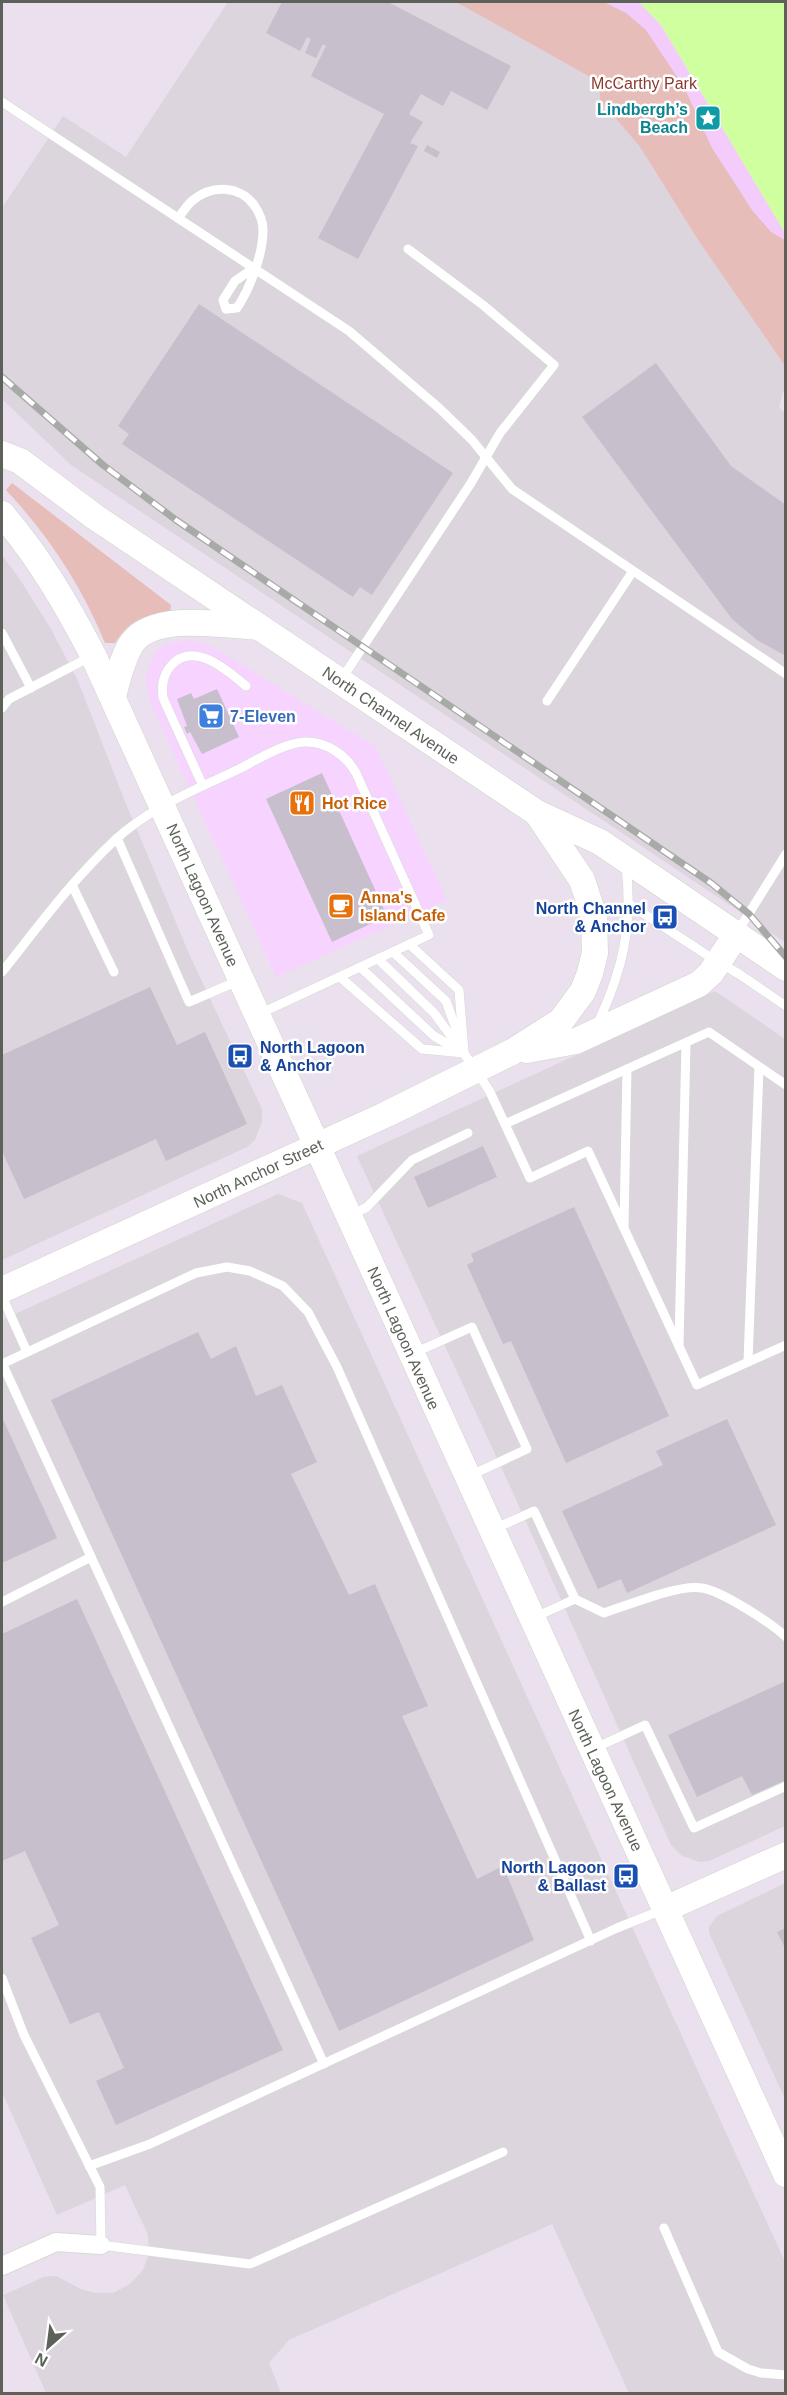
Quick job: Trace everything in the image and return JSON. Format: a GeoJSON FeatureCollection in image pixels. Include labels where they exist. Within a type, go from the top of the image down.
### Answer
{"type":"FeatureCollection","features":[{"type":"Feature","properties":{"kind":"street","name":"North Channel Avenue"},"geometry":{"type":"LineString","coordinates":[[2,454],[20,461],[95,517],[537,813],[600,842],[786,968]]}},
{"type":"Feature","properties":{"kind":"street","name":"North Lagoon Avenue"},"geometry":{"type":"LineString","coordinates":[[2,514],[56,587],[113,696],[786,2174]]}},
{"type":"Feature","properties":{"kind":"street"},"geometry":{"type":"LineString","coordinates":[[113,696],[132,644],[140,634],[152,627],[184,623],[259,627]]}},
{"type":"Feature","properties":{"kind":"street","name":"North Anchor Street"},"geometry":{"type":"LineString","coordinates":[[512,1053],[548,1031],[573,1007],[583,991],[595,953],[594,917],[586,889],[537,813]]}},
{"type":"Feature","properties":{"kind":"street","name":"North Anchor Street"},"geometry":{"type":"LineString","coordinates":[[2,1290],[317,1146],[470,1062],[576,1041],[699,984],[708,977],[736,935]]}},
{"type":"Feature","properties":{"kind":"street"},"geometry":{"type":"LineString","coordinates":[[664,1909],[786,1855]]}},
{"type":"Feature","properties":{"kind":"street"},"geometry":{"type":"LineString","coordinates":[[2,2266],[56,2242],[101,2245]]}},
{"type":"Feature","properties":{"kind":"lane"},"geometry":{"type":"LineString","coordinates":[[2,102],[350,331],[439,408],[513,489],[786,674]]}},
{"type":"Feature","properties":{"kind":"lane"},"geometry":{"type":"LineString","coordinates":[[178,218],[192,201],[217,189],[236,190],[249,199],[260,213],[263,230],[260,254],[249,290],[237,308],[226,309]]}},
{"type":"Feature","properties":{"kind":"lane"},"geometry":{"type":"LineString","coordinates":[[341,681],[500,433],[554,365],[483,305],[408,249]]}},
{"type":"Feature","properties":{"kind":"lane"},"geometry":{"type":"LineString","coordinates":[[226,309],[223,300],[235,281],[254,268]]}},
{"type":"Feature","properties":{"kind":"lane"},"geometry":{"type":"LineString","coordinates":[[220,318],[226,309]]}},
{"type":"Feature","properties":{"kind":"lane"},"geometry":{"type":"LineString","coordinates":[[547,701],[633,571]]}},
{"type":"Feature","properties":{"kind":"lane"},"geometry":{"type":"LineString","coordinates":[[2,633],[31,688]]}},
{"type":"Feature","properties":{"kind":"lane"},"geometry":{"type":"LineString","coordinates":[[2,708],[9,699],[93,655]]}},
{"type":"Feature","properties":{"kind":"lane"},"geometry":{"type":"LineString","coordinates":[[203,786],[163,698],[162,685],[167,671],[174,662],[186,656],[196,656],[213,662],[246,686]]}},
{"type":"Feature","properties":{"kind":"lane"},"geometry":{"type":"LineString","coordinates":[[2,972],[72,885],[117,838],[162,806],[277,750],[304,742],[330,747],[350,762],[429,935],[257,1014]]}},
{"type":"Feature","properties":{"kind":"lane"},"geometry":{"type":"LineString","coordinates":[[117,838],[189,1002],[241,979]]}},
{"type":"Feature","properties":{"kind":"lane"},"geometry":{"type":"LineString","coordinates":[[736,935],[786,854]]}},
{"type":"Feature","properties":{"kind":"lane"},"geometry":{"type":"LineString","coordinates":[[594,1033],[619,971],[627,938],[629,903],[625,859]]}},
{"type":"Feature","properties":{"kind":"lane"},"geometry":{"type":"LineString","coordinates":[[72,885],[114,972]]}},
{"type":"Feature","properties":{"kind":"lane"},"geometry":{"type":"LineString","coordinates":[[629,903],[786,1006]]}},
{"type":"Feature","properties":{"kind":"lane"},"geometry":{"type":"LineString","coordinates":[[409,944],[459,990],[470,1062]]}},
{"type":"Feature","properties":{"kind":"lane"},"geometry":{"type":"LineString","coordinates":[[393,952],[446,1001],[470,1062]]}},
{"type":"Feature","properties":{"kind":"lane"},"geometry":{"type":"LineString","coordinates":[[378,959],[434,1013],[470,1062],[490,1092],[530,1178],[588,1151],[697,1385],[786,1345]]}},
{"type":"Feature","properties":{"kind":"lane"},"geometry":{"type":"LineString","coordinates":[[360,968],[434,1036],[470,1062]]}},
{"type":"Feature","properties":{"kind":"lane"},"geometry":{"type":"LineString","coordinates":[[340,977],[422,1049],[470,1062]]}},
{"type":"Feature","properties":{"kind":"lane"},"geometry":{"type":"LineString","coordinates":[[505,1124],[709,1032],[786,1085]]}},
{"type":"Feature","properties":{"kind":"lane"},"geometry":{"type":"LineString","coordinates":[[679,1346],[686,1043]]}},
{"type":"Feature","properties":{"kind":"lane"},"geometry":{"type":"LineString","coordinates":[[748,1362],[759,1067]]}},
{"type":"Feature","properties":{"kind":"lane"},"geometry":{"type":"LineString","coordinates":[[624,1228],[627,1069]]}},
{"type":"Feature","properties":{"kind":"lane"},"geometry":{"type":"LineString","coordinates":[[349,1218],[366,1207],[412,1160],[468,1133]]}},
{"type":"Feature","properties":{"kind":"lane"},"geometry":{"type":"LineString","coordinates":[[324,2064],[2,1363],[196,1273],[227,1267],[250,1271],[283,1286],[308,1312],[337,1367],[591,1941]]}},
{"type":"Feature","properties":{"kind":"lane"},"geometry":{"type":"LineString","coordinates":[[2,1296],[27,1352]]}},
{"type":"Feature","properties":{"kind":"lane"},"geometry":{"type":"LineString","coordinates":[[411,1354],[472,1328],[527,1449],[467,1477]]}},
{"type":"Feature","properties":{"kind":"lane"},"geometry":{"type":"LineString","coordinates":[[492,1530],[534,1511],[575,1599],[604,1613],[676,1590],[702,1588],[735,1602],[786,1637]]}},
{"type":"Feature","properties":{"kind":"lane"},"geometry":{"type":"LineString","coordinates":[[2,1602],[91,1557]]}},
{"type":"Feature","properties":{"kind":"lane"},"geometry":{"type":"LineString","coordinates":[[532,1618],[575,1599]]}},
{"type":"Feature","properties":{"kind":"lane"},"geometry":{"type":"LineString","coordinates":[[592,1750],[645,1725],[694,1828],[786,1786]]}},
{"type":"Feature","properties":{"kind":"lane"},"geometry":{"type":"LineString","coordinates":[[89,2166],[150,2145],[664,1909]]}},
{"type":"Feature","properties":{"kind":"lane"},"geometry":{"type":"LineString","coordinates":[[2,1978],[24,2035],[100,2187],[101,2245],[250,2264],[503,2152]]}},
{"type":"Feature","properties":{"kind":"lane"},"geometry":{"type":"LineString","coordinates":[[664,2228],[718,2352],[748,2369],[761,2373],[786,2375]]}},
{"type":"Feature","properties":{"kind":"shaded area"},"geometry":{"type":"Polygon","coordinates":[[[228,2],[456,2],[599,82],[600,100],[640,147],[698,240],[785,366],[785,386],[779,408],[786,413],[785,942],[71,465],[2,399],[2,208],[63,116],[126,157],[228,2]]]}},
{"type":"Feature","properties":{"kind":"shaded area"},"geometry":{"type":"Polygon","coordinates":[[[639,2],[785,2],[785,233],[662,26],[639,2]]]}},
{"type":"Feature","properties":{"kind":"shaded area"},"geometry":{"type":"Polygon","coordinates":[[[2,555],[51,629],[78,681],[124,799],[190,956],[262,1109],[262,1122],[255,1140],[247,1147],[2,1260],[2,555]]]}},
{"type":"Feature","properties":{"kind":"shaded area"},"geometry":{"type":"Polygon","coordinates":[[[194,641],[215,648],[376,747],[447,900],[276,977],[151,704],[146,686],[147,673],[152,659],[158,650],[168,643],[194,641]]]}},
{"type":"Feature","properties":{"kind":"shaded area"},"geometry":{"type":"Polygon","coordinates":[[[715,991],[785,1039],[785,1826],[709,1861],[700,1862],[682,1856],[671,1845],[514,1495],[357,1156],[715,991]]]}},
{"type":"Feature","properties":{"kind":"shaded area"},"geometry":{"type":"Polygon","coordinates":[[[278,1194],[302,1203],[785,2262],[785,2393],[629,2393],[552,2224],[289,2340],[269,2363],[281,2393],[46,2393],[3,2295],[44,2277],[56,2276],[81,2289],[95,2293],[113,2293],[130,2284],[143,2270],[149,2254],[148,2235],[125,2185],[57,2215],[2,2092],[2,1320],[278,1194]]]}},
{"type":"Feature","properties":{"kind":"shaded area"},"geometry":{"type":"Polygon","coordinates":[[[785,1883],[785,2099],[709,1933],[709,1927],[717,1916],[785,1883]]]}},
{"type":"Feature","properties":{"kind":"green space","name":"McCarthy Park"},"geometry":{"type":"Polygon","coordinates":[[[456,2],[639,2],[785,233],[785,366],[698,240],[640,147],[600,100],[599,82],[456,2]]]}},
{"type":"Feature","properties":{"kind":"green space"},"geometry":{"type":"Polygon","coordinates":[[[12,483],[171,605],[170,613],[161,613],[138,620],[126,629],[115,643],[105,643],[63,562],[22,507],[6,490],[12,483]]]}},
{"type":"Feature","properties":{"kind":"sand","name":"Lindbergh’s Beach"},"geometry":{"type":"Polygon","coordinates":[[[604,2],[639,2],[661,26],[785,233],[785,240],[771,232],[752,210],[712,148],[685,89],[646,30],[626,13],[604,2]]]}},
{"type":"Feature","properties":{"kind":"building"},"geometry":{"type":"Polygon","coordinates":[[[282,2],[388,2],[511,66],[487,110],[451,91],[443,106],[421,94],[409,114],[423,122],[410,143],[418,146],[358,259],[318,238],[384,114],[311,76],[326,46],[323,44],[316,58],[305,53],[311,39],[307,37],[300,51],[266,33],[282,2]]]}},
{"type":"Feature","properties":{"kind":"building"},"geometry":{"type":"Polygon","coordinates":[[[427,145],[440,152],[437,158],[424,151],[427,145]]]}},
{"type":"Feature","properties":{"kind":"building"},"geometry":{"type":"Polygon","coordinates":[[[199,304],[453,473],[372,595],[360,587],[353,597],[122,444],[129,434],[118,426],[199,304]]]}},
{"type":"Feature","properties":{"kind":"building"},"geometry":{"type":"Polygon","coordinates":[[[656,363],[731,466],[786,505],[786,656],[757,640],[732,619],[582,417],[656,363]]]}},
{"type":"Feature","properties":{"kind":"building"},"geometry":{"type":"Polygon","coordinates":[[[217,689],[239,737],[202,754],[190,732],[187,734],[184,727],[187,726],[177,699],[191,693],[194,699],[217,689]]]}},
{"type":"Feature","properties":{"kind":"building"},"geometry":{"type":"Polygon","coordinates":[[[322,773],[387,916],[332,942],[266,799],[322,773]]]}},
{"type":"Feature","properties":{"kind":"building"},"geometry":{"type":"Polygon","coordinates":[[[150,987],[177,1045],[205,1032],[247,1124],[166,1161],[156,1139],[24,1199],[2,1151],[2,1055],[150,987]]]}},
{"type":"Feature","properties":{"kind":"building"},"geometry":{"type":"Polygon","coordinates":[[[483,1146],[497,1177],[428,1208],[414,1177],[483,1146]]]}},
{"type":"Feature","properties":{"kind":"building"},"geometry":{"type":"Polygon","coordinates":[[[574,1207],[669,1416],[566,1463],[511,1341],[503,1344],[467,1265],[474,1261],[471,1254],[574,1207]]]}},
{"type":"Feature","properties":{"kind":"building"},"geometry":{"type":"Polygon","coordinates":[[[198,1332],[211,1359],[236,1346],[256,1396],[282,1385],[317,1462],[291,1474],[349,1595],[375,1584],[428,1706],[402,1716],[477,1879],[503,1866],[534,1940],[339,2031],[51,1400],[198,1332]]]}},
{"type":"Feature","properties":{"kind":"building"},"geometry":{"type":"Polygon","coordinates":[[[2,1417],[57,1538],[2,1563],[2,1417]]]}},
{"type":"Feature","properties":{"kind":"building"},"geometry":{"type":"Polygon","coordinates":[[[727,1419],[776,1525],[627,1593],[621,1579],[598,1589],[562,1511],[663,1465],[656,1451],[727,1419]]]}},
{"type":"Feature","properties":{"kind":"building"},"geometry":{"type":"Polygon","coordinates":[[[77,1599],[283,2050],[116,2125],[96,2081],[124,2068],[99,2012],[70,2024],[31,1938],[59,1925],[25,1851],[2,1861],[2,1634],[77,1599]]]}},
{"type":"Feature","properties":{"kind":"building"},"geometry":{"type":"Polygon","coordinates":[[[786,1681],[786,1780],[752,1795],[742,1776],[697,1797],[668,1735],[786,1681]]]}},
{"type":"Feature","properties":{"kind":"building"},"geometry":{"type":"Polygon","coordinates":[[[786,1928],[786,1950],[777,1932],[786,1928]]]}},
{"type":"Feature","properties":{"kind":"railway"},"geometry":{"type":"LineString","coordinates":[[2,377],[103,465],[176,520],[711,883],[749,914],[786,957]]}},
{"type":"Feature","properties":{"kind":"place","name":"Lindbergh’s Beach"},"geometry":{"type":"Point","coordinates":[708,118]}},
{"type":"Feature","properties":{"kind":"place","name":"7-Eleven"},"geometry":{"type":"Point","coordinates":[211,716]}},
{"type":"Feature","properties":{"kind":"place","name":"Hot Rice"},"geometry":{"type":"Point","coordinates":[302,803]}},
{"type":"Feature","properties":{"kind":"place","name":"Anna's Island Cafe"},"geometry":{"type":"Point","coordinates":[341,906]}},
{"type":"Feature","properties":{"kind":"place","name":"North Channel & Anchor"},"geometry":{"type":"Point","coordinates":[665,917]}},
{"type":"Feature","properties":{"kind":"place","name":"North Lagoon & Anchor"},"geometry":{"type":"Point","coordinates":[240,1056]}},
{"type":"Feature","properties":{"kind":"place","name":"North Lagoon & Ballast"},"geometry":{"type":"Point","coordinates":[626,1876]}}]}
